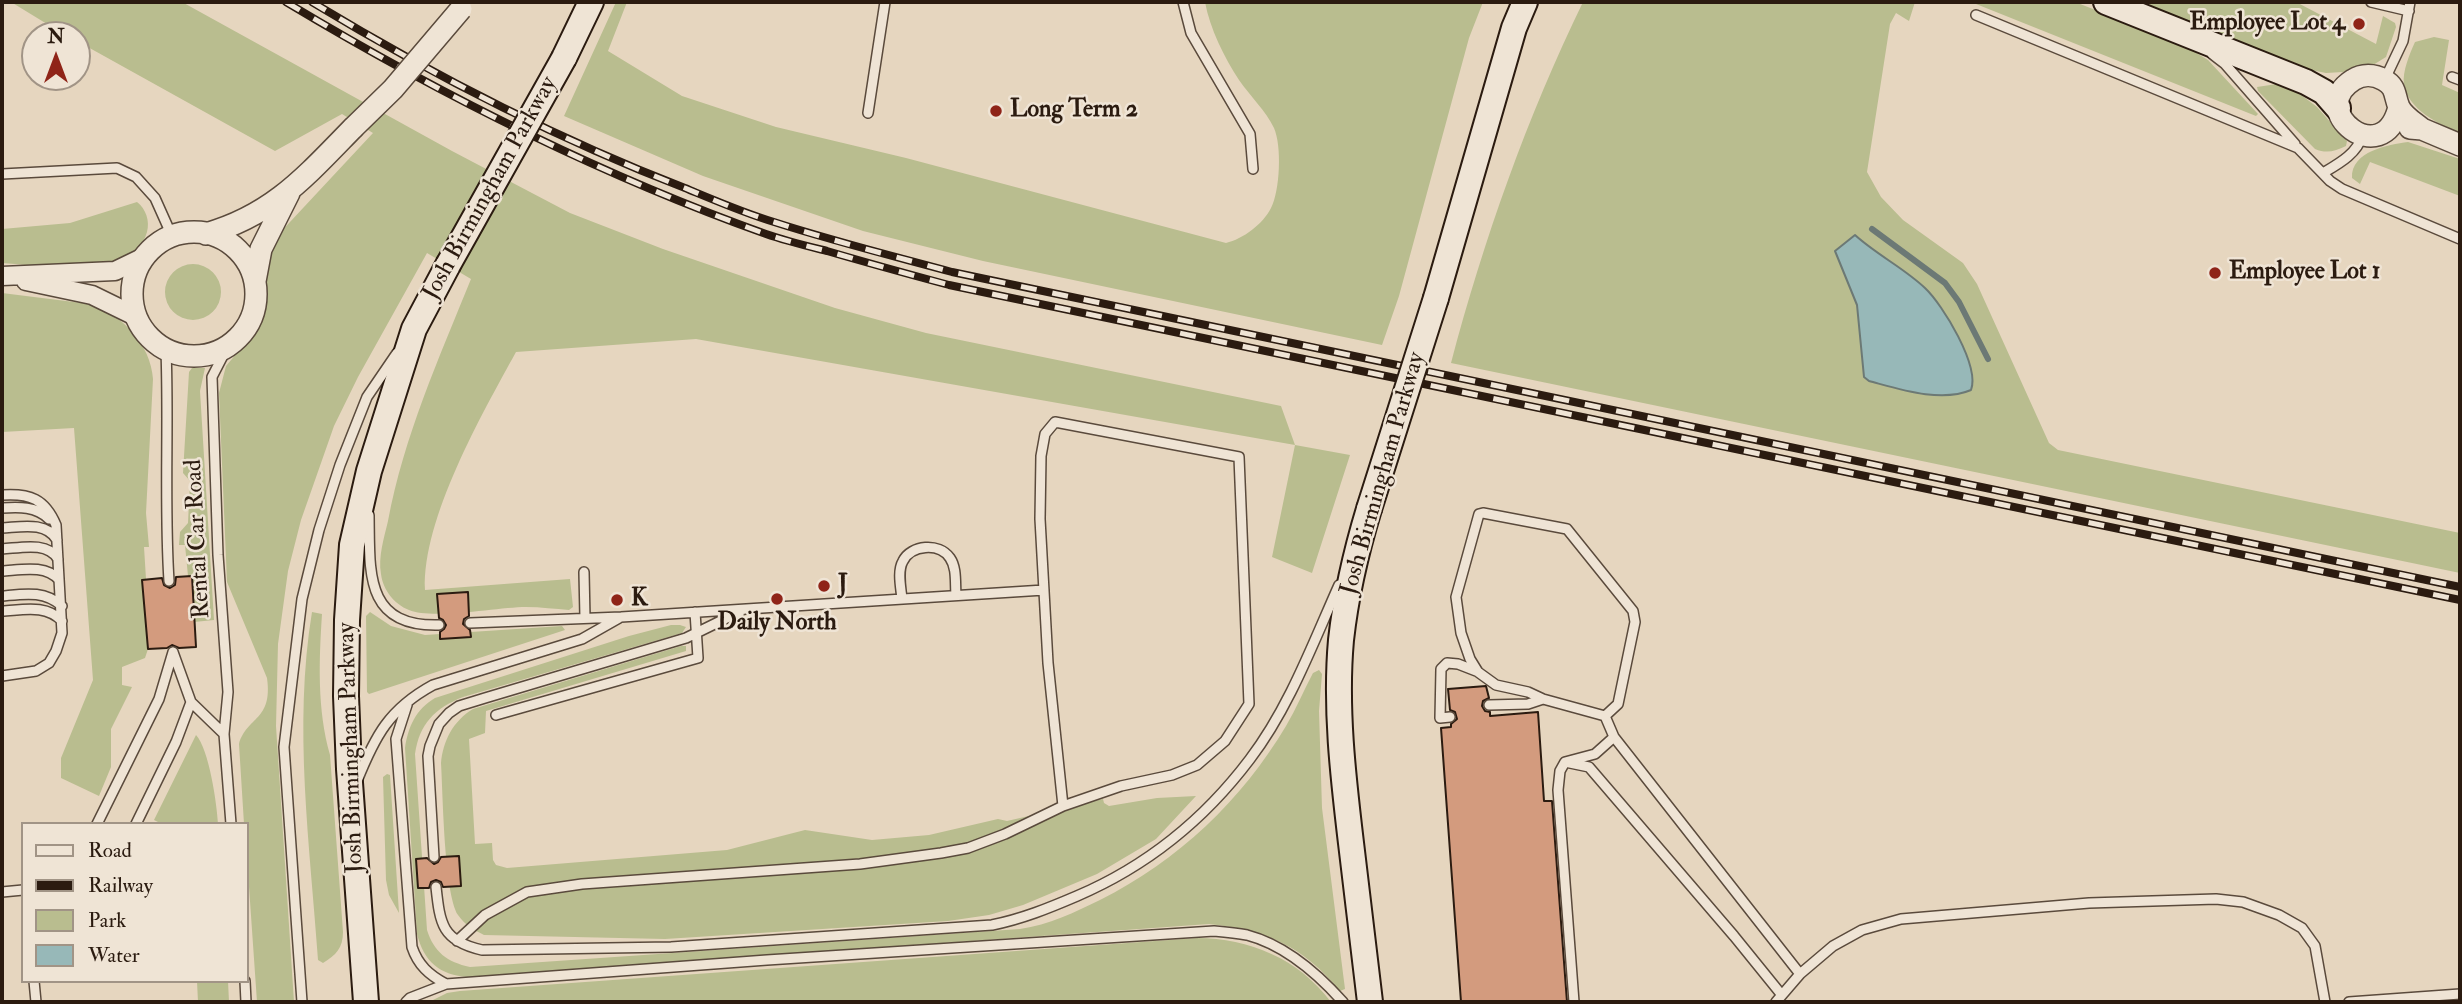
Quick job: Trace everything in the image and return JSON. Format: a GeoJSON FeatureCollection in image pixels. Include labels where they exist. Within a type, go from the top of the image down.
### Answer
{"type":"FeatureCollection","features":[{"type":"Feature","properties":{"kind":"main road","name":"Josh Birmingham Parkway"},"geometry":{"type":"LineString","coordinates":[[366,1002],[346,696],[346,620],[352,545],[369,471],[414,329],[447,265],[564,58],[591,2]]}},
{"type":"Feature","properties":{"kind":"main road","name":"Josh Birmingham Parkway"},"geometry":{"type":"LineString","coordinates":[[1370,1002],[1341,764],[1341,642],[1349,581],[1436,298],[1510,41],[1525,2]]}},
{"type":"Feature","properties":{"kind":"main road"},"geometry":{"type":"LineString","coordinates":[[2106,2],[2305,82],[2324,92],[2338,108]]}},
{"type":"Feature","properties":{"kind":"street"},"geometry":{"type":"LineString","coordinates":[[206,234],[234,226],[289,193],[393,89],[463,5]]}},
{"type":"Feature","properties":{"kind":"street"},"geometry":{"type":"LineString","coordinates":[[2375,76],[2385,80],[2398,97],[2395,117],[2383,133],[2362,136],[2352,132],[2345,126],[2338,108],[2342,90],[2356,78],[2375,76]]}},
{"type":"Feature","properties":{"kind":"street"},"geometry":{"type":"LineString","coordinates":[[2395,117],[2460,145]]}},
{"type":"Feature","properties":{"kind":"street"},"geometry":{"type":"LineString","coordinates":[[144,257],[135,276],[132,296],[135,316],[147,335],[166,350],[181,355],[214,353],[228,346],[242,333],[251,318],[256,300],[255,281],[261,250],[289,193]]}},
{"type":"Feature","properties":{"kind":"street"},"geometry":{"type":"LineString","coordinates":[[2,276],[116,271],[144,257],[156,245],[172,236],[189,232],[223,240],[238,250],[255,281]]}},
{"type":"Feature","properties":{"kind":"street"},"geometry":{"type":"LineString","coordinates":[[2,276],[92,295],[135,316]]}},
{"type":"Feature","properties":{"kind":"lane"},"geometry":{"type":"LineString","coordinates":[[868,113],[886,2]]}},
{"type":"Feature","properties":{"kind":"lane"},"geometry":{"type":"LineString","coordinates":[[1183,2],[1191,33],[1250,134],[1253,169]]}},
{"type":"Feature","properties":{"kind":"lane"},"geometry":{"type":"LineString","coordinates":[[2371,2],[2410,6],[2403,41],[2385,80]]}},
{"type":"Feature","properties":{"kind":"lane"},"geometry":{"type":"LineString","coordinates":[[1976,15],[2298,148]]}},
{"type":"Feature","properties":{"kind":"lane"},"geometry":{"type":"LineString","coordinates":[[2168,26],[2199,43],[2225,64],[2298,148],[2342,189],[2460,239]]}},
{"type":"Feature","properties":{"kind":"lane"},"geometry":{"type":"LineString","coordinates":[[2323,173],[2348,157],[2362,136]]}},
{"type":"Feature","properties":{"kind":"lane"},"geometry":{"type":"LineString","coordinates":[[2,174],[117,168],[136,177],[156,198],[172,236]]}},
{"type":"Feature","properties":{"kind":"lane"},"geometry":{"type":"LineString","coordinates":[[302,1002],[284,747],[302,598],[319,530],[340,465],[367,397],[414,329]]}},
{"type":"Feature","properties":{"kind":"lane","name":"Rental Car Road"},"geometry":{"type":"LineString","coordinates":[[228,346],[212,377],[218,555],[228,692],[224,734],[231,822]]}},
{"type":"Feature","properties":{"kind":"lane","name":"Rental Car Road"},"geometry":{"type":"LineString","coordinates":[[166,350],[166,541],[169,581]]}},
{"type":"Feature","properties":{"kind":"lane"},"geometry":{"type":"LineString","coordinates":[[457,941],[485,915],[527,892],[582,884],[860,864],[968,848],[1005,834],[1063,806],[1121,786],[1172,775],[1196,765],[1225,741],[1249,705],[1239,457],[1055,422],[1045,434],[1041,456],[1040,519],[1048,663],[1063,806]]}},
{"type":"Feature","properties":{"kind":"lane"},"geometry":{"type":"LineString","coordinates":[[369,471],[370,568],[375,595],[396,617],[419,625],[439,625]]}},
{"type":"Feature","properties":{"kind":"lane"},"geometry":{"type":"LineString","coordinates":[[2,495],[26,496],[50,510],[56,525],[62,606],[62,633],[57,651],[48,663],[36,671],[2,676]]}},
{"type":"Feature","properties":{"kind":"lane"},"geometry":{"type":"LineString","coordinates":[[2,508],[29,508],[42,512],[56,525]]}},
{"type":"Feature","properties":{"kind":"lane"},"geometry":{"type":"LineString","coordinates":[[1478,672],[1470,659],[1461,633],[1455,597],[1476,518],[1483,513],[1567,529],[1635,617],[1618,705],[1605,716]]}},
{"type":"Feature","properties":{"kind":"lane"},"geometry":{"type":"LineString","coordinates":[[2,528],[45,528],[52,532],[57,540]]}},
{"type":"Feature","properties":{"kind":"lane"},"geometry":{"type":"LineString","coordinates":[[436,887],[442,926],[448,935],[482,950],[671,947],[992,925],[1029,916],[1130,870],[1198,819],[1250,759],[1291,688],[1360,540]]}},
{"type":"Feature","properties":{"kind":"lane"},"geometry":{"type":"LineString","coordinates":[[902,599],[902,561],[915,550],[926,547],[938,549],[949,556],[954,568],[956,596]]}},
{"type":"Feature","properties":{"kind":"lane"},"geometry":{"type":"LineString","coordinates":[[2,549],[47,548],[54,552],[58,559]]}},
{"type":"Feature","properties":{"kind":"lane"},"geometry":{"type":"LineString","coordinates":[[2,571],[45,570],[54,573],[60,580]]}},
{"type":"Feature","properties":{"kind":"lane"},"geometry":{"type":"LineString","coordinates":[[584,572],[585,618]]}},
{"type":"Feature","properties":{"kind":"lane"},"geometry":{"type":"LineString","coordinates":[[470,623],[621,617],[1044,590]]}},
{"type":"Feature","properties":{"kind":"lane"},"geometry":{"type":"LineString","coordinates":[[2,596],[45,595],[52,597],[62,606]]}},
{"type":"Feature","properties":{"kind":"lane"},"geometry":{"type":"LineString","coordinates":[[434,857],[428,756],[433,734],[449,713],[459,706],[686,638],[744,609]]}},
{"type":"Feature","properties":{"kind":"lane"},"geometry":{"type":"LineString","coordinates":[[2,611],[43,610],[54,613],[62,621]]}},
{"type":"Feature","properties":{"kind":"lane"},"geometry":{"type":"LineString","coordinates":[[496,715],[698,658],[695,612]]}},
{"type":"Feature","properties":{"kind":"lane"},"geometry":{"type":"LineString","coordinates":[[351,796],[380,730],[392,715],[416,694],[433,685],[582,639],[621,617]]}},
{"type":"Feature","properties":{"kind":"lane","name":"Rental Car Road"},"geometry":{"type":"LineString","coordinates":[[98,822],[159,699],[173,652],[191,702],[224,734]]}},
{"type":"Feature","properties":{"kind":"lane"},"geometry":{"type":"LineString","coordinates":[[1450,717],[1440,718],[1441,669],[1451,662],[1478,672],[1496,685],[1605,716]]}},
{"type":"Feature","properties":{"kind":"lane"},"geometry":{"type":"LineString","coordinates":[[1489,705],[1528,704],[1543,699]]}},
{"type":"Feature","properties":{"kind":"lane"},"geometry":{"type":"LineString","coordinates":[[137,822],[176,742],[191,702]]}},
{"type":"Feature","properties":{"kind":"lane"},"geometry":{"type":"LineString","coordinates":[[408,703],[396,739],[412,947],[422,967],[446,984]]}},
{"type":"Feature","properties":{"kind":"lane"},"geometry":{"type":"LineString","coordinates":[[1605,716],[1614,737],[1800,974]]}},
{"type":"Feature","properties":{"kind":"lane"},"geometry":{"type":"LineString","coordinates":[[1589,767],[1595,754],[1614,737]]}},
{"type":"Feature","properties":{"kind":"lane"},"geometry":{"type":"LineString","coordinates":[[1574,1002],[1558,790],[1560,771],[1565,762],[1595,754]]}},
{"type":"Feature","properties":{"kind":"lane"},"geometry":{"type":"LineString","coordinates":[[1565,762],[1589,767],[1734,936],[1779,998],[1800,974],[1833,946],[1863,930],[1901,919],[2089,903],[2216,899],[2243,902],[2279,915],[2302,928],[2315,946],[2325,1002]]}},
{"type":"Feature","properties":{"kind":"lane"},"geometry":{"type":"LineString","coordinates":[[2,892],[21,890]]}},
{"type":"Feature","properties":{"kind":"lane"},"geometry":{"type":"LineString","coordinates":[[406,1002],[446,984],[1214,931],[1249,936],[1287,953],[1323,980],[1343,1002]]}},
{"type":"Feature","properties":{"kind":"lane"},"geometry":{"type":"LineString","coordinates":[[34,983],[36,1002]]}},
{"type":"Feature","properties":{"kind":"lane"},"geometry":{"type":"LineString","coordinates":[[245,983],[246,1002]]}},
{"type":"Feature","properties":{"kind":"lane"},"geometry":{"type":"LineString","coordinates":[[2349,1002],[2460,994]]}},
{"type":"Feature","properties":{"kind":"green space"},"geometry":{"type":"Polygon","coordinates":[[[11,2],[182,2],[570,213],[663,249],[835,308],[926,333],[1281,406],[1295,445],[696,339],[516,352],[471,436],[444,500],[433,532],[425,590],[570,579],[573,607],[569,610],[526,607],[420,613],[399,604],[387,591],[382,580],[380,561],[403,458],[471,279],[427,253],[334,426],[301,520],[288,571],[278,644],[276,726],[294,1002],[257,1002],[248,872],[248,822],[244,822],[239,744],[263,710],[268,692],[267,678],[227,582],[219,393],[226,366],[253,334],[260,320],[265,304],[266,265],[276,237],[373,133],[342,114],[275,151],[91,49],[91,21],[42,21],[11,2]]]}},
{"type":"Feature","properties":{"kind":"green space"},"geometry":{"type":"Polygon","coordinates":[[[616,2],[627,2],[608,51],[682,96],[776,127],[906,158],[1226,243],[1252,230],[1271,208],[1278,180],[1279,157],[1274,128],[1239,80],[1223,52],[1205,2],[1483,2],[1469,38],[1399,296],[1382,345],[983,261],[863,231],[703,176],[564,116],[616,2]]]}},
{"type":"Feature","properties":{"kind":"green space"},"geometry":{"type":"Polygon","coordinates":[[[1583,2],[1915,2],[1909,21],[1896,13],[1890,24],[1867,172],[1881,197],[1903,220],[1963,263],[1977,284],[2049,443],[2058,450],[2460,533],[2460,573],[1451,363],[1508,179],[1543,89],[1583,2]]]}},
{"type":"Feature","properties":{"kind":"green space"},"geometry":{"type":"Polygon","coordinates":[[[1971,2],[2075,2],[2180,43],[2208,60],[2258,114],[2256,116],[1971,2]]]}},
{"type":"Feature","properties":{"kind":"green space"},"geometry":{"type":"Polygon","coordinates":[[[2138,2],[2296,2],[2376,44],[2383,16],[2395,23],[2396,27],[2386,57],[2373,65],[2326,73],[2301,68],[2138,2]]]}},
{"type":"Feature","properties":{"kind":"green space"},"geometry":{"type":"Polygon","coordinates":[[[2434,37],[2449,40],[2442,85],[2460,93],[2460,133],[2434,121],[2411,101],[2406,93],[2405,68],[2415,42],[2434,37]]]}},
{"type":"Feature","properties":{"kind":"green space"},"geometry":{"type":"Polygon","coordinates":[[[2277,84],[2300,94],[2317,107],[2347,141],[2346,146],[2331,151],[2315,149],[2258,91],[2257,87],[2277,84]]]}},
{"type":"Feature","properties":{"kind":"green space"},"geometry":{"type":"Polygon","coordinates":[[[2408,142],[2460,159],[2460,196],[2370,162],[2360,184],[2352,178],[2353,169],[2364,156],[2381,148],[2408,142]]]}},
{"type":"Feature","properties":{"kind":"green space"},"geometry":{"type":"Polygon","coordinates":[[[137,202],[146,216],[147,232],[139,247],[124,258],[84,267],[2,263],[2,229],[70,223],[137,202]]]}},
{"type":"Feature","properties":{"kind":"green space"},"geometry":{"type":"Polygon","coordinates":[[[193,264],[208,269],[216,277],[221,292],[216,307],[208,315],[193,320],[178,315],[170,307],[165,292],[170,277],[178,269],[193,264]]]}},
{"type":"Feature","properties":{"kind":"green space"},"geometry":{"type":"Polygon","coordinates":[[[2,293],[90,304],[102,309],[133,333],[147,354],[151,366],[153,379],[146,513],[149,547],[144,547],[146,579],[142,580],[148,649],[145,658],[122,667],[122,685],[132,687],[111,729],[111,767],[99,796],[61,778],[61,758],[93,680],[74,428],[2,432],[2,293]]]}},
{"type":"Feature","properties":{"kind":"green space"},"geometry":{"type":"Polygon","coordinates":[[[192,368],[205,368],[200,391],[214,620],[194,622],[191,576],[188,576],[185,545],[179,545],[180,532],[188,523],[190,481],[183,473],[189,372],[192,368]]]}},
{"type":"Feature","properties":{"kind":"green space"},"geometry":{"type":"Polygon","coordinates":[[[1295,445],[1350,455],[1312,573],[1272,557],[1295,445]]]}},
{"type":"Feature","properties":{"kind":"green space"},"geometry":{"type":"Polygon","coordinates":[[[312,612],[322,614],[321,703],[330,755],[343,932],[338,950],[323,963],[318,960],[303,742],[306,655],[312,612]]]}},
{"type":"Feature","properties":{"kind":"green space"},"geometry":{"type":"Polygon","coordinates":[[[370,612],[391,626],[425,635],[562,626],[565,630],[369,694],[366,616],[370,612]]]}},
{"type":"Feature","properties":{"kind":"green space"},"geometry":{"type":"Polygon","coordinates":[[[671,625],[686,627],[682,633],[463,697],[444,706],[430,718],[420,734],[415,754],[427,930],[442,955],[470,967],[1020,929],[1051,921],[1091,905],[1129,884],[1156,867],[1206,826],[1269,753],[1290,720],[1313,673],[1319,670],[1322,674],[1319,711],[1322,808],[1345,989],[1340,991],[1312,962],[1282,943],[1248,931],[1209,924],[468,977],[441,970],[424,952],[417,934],[405,748],[408,733],[418,713],[435,698],[671,625]]]}},
{"type":"Feature","properties":{"kind":"green space"},"geometry":{"type":"Polygon","coordinates":[[[686,646],[686,651],[486,711],[485,733],[469,739],[475,844],[492,843],[496,865],[507,868],[727,850],[805,830],[872,840],[929,835],[1103,799],[1109,806],[1157,798],[1196,796],[1156,839],[1097,874],[1023,905],[989,915],[948,921],[665,939],[484,935],[470,927],[458,915],[453,903],[445,842],[441,763],[447,739],[460,719],[473,709],[686,646]]]}},
{"type":"Feature","properties":{"kind":"green space"},"geometry":{"type":"Polygon","coordinates":[[[196,735],[205,752],[218,822],[154,820],[196,735]]]}},
{"type":"Feature","properties":{"kind":"green space"},"geometry":{"type":"Polygon","coordinates":[[[390,775],[399,913],[389,895],[386,880],[383,777],[390,775]]]}},
{"type":"Feature","properties":{"kind":"green space"},"geometry":{"type":"Polygon","coordinates":[[[1197,938],[1235,942],[1272,954],[1304,974],[1331,1002],[429,1002],[447,993],[460,991],[1197,938]]]}},
{"type":"Feature","properties":{"kind":"green space"},"geometry":{"type":"Polygon","coordinates":[[[197,983],[228,983],[229,1002],[198,1002],[197,983]]]}},
{"type":"Feature","properties":{"kind":"water"},"geometry":{"type":"Polygon","coordinates":[[[1855,235],[1933,296],[1950,321],[1965,352],[1970,366],[1971,390],[1959,394],[1933,395],[1893,388],[1864,377],[1857,305],[1835,251],[1855,235]]]}},
{"type":"Feature","properties":{"kind":"building"},"geometry":{"type":"Polygon","coordinates":[[[192,576],[196,647],[179,648],[172,645],[167,648],[148,649],[142,580],[162,578],[164,585],[170,588],[175,585],[176,577],[192,576]]]}},
{"type":"Feature","properties":{"kind":"building"},"geometry":{"type":"Polygon","coordinates":[[[468,592],[469,616],[464,619],[463,624],[470,630],[471,637],[440,639],[440,632],[446,625],[439,618],[437,594],[468,592]]]}},
{"type":"Feature","properties":{"kind":"building"},"geometry":{"type":"Polygon","coordinates":[[[1486,686],[1489,698],[1483,701],[1482,706],[1485,711],[1490,712],[1490,716],[1538,712],[1544,801],[1552,801],[1567,1002],[1461,1002],[1441,728],[1451,727],[1457,719],[1455,712],[1450,710],[1448,689],[1486,686]]]}},
{"type":"Feature","properties":{"kind":"building"},"geometry":{"type":"Polygon","coordinates":[[[459,856],[461,886],[443,887],[441,882],[436,880],[431,882],[429,888],[418,888],[416,859],[427,858],[434,864],[441,857],[459,856]]]}},
{"type":"Feature","properties":{"kind":"waterway"},"geometry":{"type":"LineString","coordinates":[[1872,229],[1945,283],[1959,302],[1988,359]]}},
{"type":"Feature","properties":{"kind":"railway"},"geometry":{"type":"LineString","coordinates":[[286,2],[402,69],[520,130],[703,211],[789,241],[949,285],[2460,600]]}},
{"type":"Feature","properties":{"kind":"railway"},"geometry":{"type":"LineString","coordinates":[[312,2],[448,79],[589,148],[752,215],[863,248],[952,272],[2460,587]]}},
{"type":"Feature","properties":{"kind":"place","name":"Employee Lot 4"},"geometry":{"type":"Point","coordinates":[2359,24]}},
{"type":"Feature","properties":{"kind":"place","name":"Long Term 2"},"geometry":{"type":"Point","coordinates":[996,111]}},
{"type":"Feature","properties":{"kind":"place","name":"Employee Lot 1"},"geometry":{"type":"Point","coordinates":[2215,273]}},
{"type":"Feature","properties":{"kind":"place","name":"J"},"geometry":{"type":"Point","coordinates":[824,586]}},
{"type":"Feature","properties":{"kind":"place","name":"Daily North"},"geometry":{"type":"Point","coordinates":[777,599]}},
{"type":"Feature","properties":{"kind":"place","name":"K"},"geometry":{"type":"Point","coordinates":[617,600]}}]}
